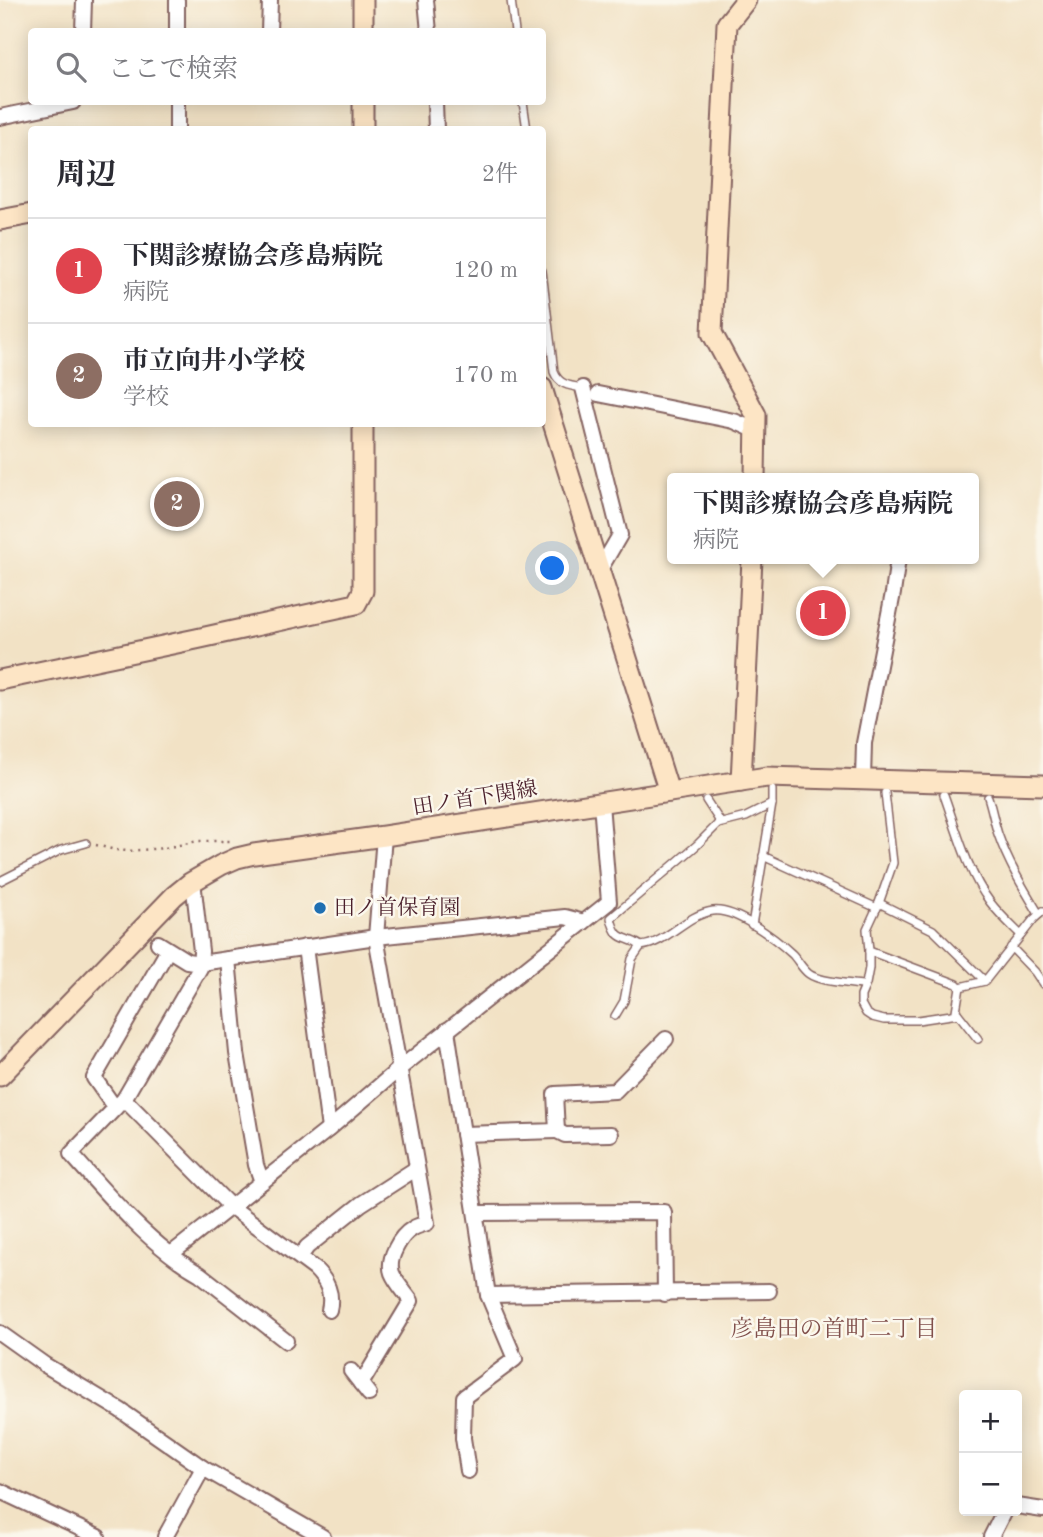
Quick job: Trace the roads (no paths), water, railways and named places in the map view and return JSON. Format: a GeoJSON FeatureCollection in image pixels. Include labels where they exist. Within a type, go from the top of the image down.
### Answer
{"type":"FeatureCollection","features":[{"type":"Feature","properties":{"kind":"street"},"geometry":{"type":"LineString","coordinates":[[83,28],[84,0]]}},
{"type":"Feature","properties":{"kind":"street"},"geometry":{"type":"LineString","coordinates":[[177,0],[177,28]]}},
{"type":"Feature","properties":{"kind":"street"},"geometry":{"type":"LineString","coordinates":[[269,28],[270,0]]}},
{"type":"Feature","properties":{"kind":"street"},"geometry":{"type":"LineString","coordinates":[[363,0],[363,28]]}},
{"type":"Feature","properties":{"kind":"street"},"geometry":{"type":"LineString","coordinates":[[426,0],[429,28]]}},
{"type":"Feature","properties":{"kind":"street"},"geometry":{"type":"LineString","coordinates":[[746,0],[727,24],[712,333],[756,415],[755,473]]}},
{"type":"Feature","properties":{"kind":"street"},"geometry":{"type":"LineString","coordinates":[[0,117],[58,105]]}},
{"type":"Feature","properties":{"kind":"street"},"geometry":{"type":"LineString","coordinates":[[177,105],[177,126]]}},
{"type":"Feature","properties":{"kind":"street"},"geometry":{"type":"LineString","coordinates":[[363,105],[363,126]]}},
{"type":"Feature","properties":{"kind":"street"},"geometry":{"type":"LineString","coordinates":[[435,105],[436,126]]}},
{"type":"Feature","properties":{"kind":"street"},"geometry":{"type":"LineString","coordinates":[[0,220],[28,215]]}},
{"type":"Feature","properties":{"kind":"street"},"geometry":{"type":"LineString","coordinates":[[583,388],[620,535],[600,571]]}},
{"type":"Feature","properties":{"kind":"street"},"geometry":{"type":"LineString","coordinates":[[598,394],[734,421],[757,431]]}},
{"type":"Feature","properties":{"kind":"street"},"geometry":{"type":"LineString","coordinates":[[546,401],[669,792]]}},
{"type":"Feature","properties":{"kind":"street"},"geometry":{"type":"LineString","coordinates":[[0,680],[356,604],[363,591],[363,427]]}},
{"type":"Feature","properties":{"kind":"street"},"geometry":{"type":"LineString","coordinates":[[741,782],[752,564]]}},
{"type":"Feature","properties":{"kind":"street"},"geometry":{"type":"LineString","coordinates":[[863,780],[864,743],[897,564]]}},
{"type":"Feature","properties":{"kind":"street","name":"田ノ首下関線"},"geometry":{"type":"LineString","coordinates":[[0,1076],[174,896],[221,865],[247,855],[767,777],[1043,785]]}},
{"type":"Feature","properties":{"kind":"street"},"geometry":{"type":"LineString","coordinates":[[171,1254],[609,902],[601,803]]}},
{"type":"Feature","properties":{"kind":"street"},"geometry":{"type":"LineString","coordinates":[[351,1371],[365,1389],[411,1301],[393,1275],[390,1264],[397,1247],[408,1232],[427,1223],[376,937],[384,836]]}},
{"type":"Feature","properties":{"kind":"street"},"geometry":{"type":"LineString","coordinates":[[193,881],[200,968],[120,1104],[71,1154],[112,1199],[171,1254],[286,1341]]}},
{"type":"Feature","properties":{"kind":"street"},"geometry":{"type":"LineString","coordinates":[[329,1310],[331,1295],[325,1280],[315,1269],[230,1206],[94,1078],[163,947],[187,961],[201,963],[376,937],[565,917],[584,922]]}},
{"type":"Feature","properties":{"kind":"street"},"geometry":{"type":"LineString","coordinates":[[305,947],[329,1129]]}},
{"type":"Feature","properties":{"kind":"street"},"geometry":{"type":"LineString","coordinates":[[228,959],[237,1054],[256,1165],[262,1182]]}},
{"type":"Feature","properties":{"kind":"street"},"geometry":{"type":"LineString","coordinates":[[447,1030],[488,1295],[515,1359],[464,1397],[463,1438],[468,1471]]}},
{"type":"Feature","properties":{"kind":"street"},"geometry":{"type":"LineString","coordinates":[[557,1131],[555,1094],[615,1091],[666,1039]]}},
{"type":"Feature","properties":{"kind":"street"},"geometry":{"type":"LineString","coordinates":[[463,1134],[557,1131],[565,1135],[611,1134]]}},
{"type":"Feature","properties":{"kind":"street"},"geometry":{"type":"LineString","coordinates":[[300,1257],[307,1247],[361,1205],[417,1168]]}},
{"type":"Feature","properties":{"kind":"street"},"geometry":{"type":"LineString","coordinates":[[476,1213],[664,1212],[665,1294]]}},
{"type":"Feature","properties":{"kind":"street"},"geometry":{"type":"LineString","coordinates":[[488,1295],[769,1291]]}},
{"type":"Feature","properties":{"kind":"street"},"geometry":{"type":"LineString","coordinates":[[0,1333],[45,1365],[120,1410],[203,1468],[323,1537]]}},
{"type":"Feature","properties":{"kind":"street"},"geometry":{"type":"LineString","coordinates":[[165,1537],[203,1468]]}},
{"type":"Feature","properties":{"kind":"street"},"geometry":{"type":"LineString","coordinates":[[0,1491],[99,1537]]}},
{"type":"Feature","properties":{"kind":"street"},"geometry":{"type":"LineString","coordinates":[[1022,1507],[1043,1510]]}},
{"type":"Feature","properties":{"kind":"street"},"geometry":{"type":"LineString","coordinates":[[991,1537],[1002,1516]]}},
{"type":"Feature","properties":{"kind":"lane"},"geometry":{"type":"LineString","coordinates":[[511,0],[514,28]]}},
{"type":"Feature","properties":{"kind":"lane"},"geometry":{"type":"LineString","coordinates":[[523,105],[526,126]]}},
{"type":"Feature","properties":{"kind":"lane"},"geometry":{"type":"LineString","coordinates":[[546,305],[556,377],[564,384],[583,388]]}},
{"type":"Feature","properties":{"kind":"lane"},"geometry":{"type":"LineString","coordinates":[[752,925],[772,790]]}},
{"type":"Feature","properties":{"kind":"lane"},"geometry":{"type":"LineString","coordinates":[[885,793],[893,863],[867,929],[869,968],[861,1004],[866,1013],[884,1020],[918,1020],[958,1014]]}},
{"type":"Feature","properties":{"kind":"lane"},"geometry":{"type":"LineString","coordinates":[[944,795],[970,867],[982,889],[992,905],[1021,935]]}},
{"type":"Feature","properties":{"kind":"lane"},"geometry":{"type":"LineString","coordinates":[[960,987],[985,981],[1041,912],[1020,882],[999,836],[988,797]]}},
{"type":"Feature","properties":{"kind":"lane"},"geometry":{"type":"LineString","coordinates":[[706,800],[719,820],[718,824]]}},
{"type":"Feature","properties":{"kind":"lane"},"geometry":{"type":"LineString","coordinates":[[641,946],[618,935],[611,918],[718,824],[746,817],[772,804]]}},
{"type":"Feature","properties":{"kind":"lane"},"geometry":{"type":"LineString","coordinates":[[0,881],[61,850],[86,843]]}},
{"type":"Feature","properties":{"kind":"lane"},"geometry":{"type":"LineString","coordinates":[[763,856],[933,929],[985,981]]}},
{"type":"Feature","properties":{"kind":"lane"},"geometry":{"type":"LineString","coordinates":[[615,1016],[624,1001],[632,959],[641,946],[653,944],[686,922],[714,911],[724,912],[752,925],[781,944],[810,975],[862,985],[864,988]]}},
{"type":"Feature","properties":{"kind":"lane"},"geometry":{"type":"LineString","coordinates":[[1012,947],[1043,984]]}},
{"type":"Feature","properties":{"kind":"lane"},"geometry":{"type":"LineString","coordinates":[[869,951],[960,987]]}},
{"type":"Feature","properties":{"kind":"lane"},"geometry":{"type":"LineString","coordinates":[[960,987],[956,1011],[978,1040]]}},
{"type":"Feature","properties":{"kind":"place","name":"市立向井小学校"},"geometry":{"type":"Point","coordinates":[177,504]}},
{"type":"Feature","properties":{"kind":"place","name":"下関診療協会彦島病院"},"geometry":{"type":"Point","coordinates":[823,613]}},
{"type":"Feature","properties":{"kind":"place","name":"田ノ首保育園"},"geometry":{"type":"Point","coordinates":[320,908]}},
{"type":"Feature","properties":{"kind":"district","name":"彦島田の首町二丁目"},"geometry":{"type":"Point","coordinates":[834,1329]}}]}
